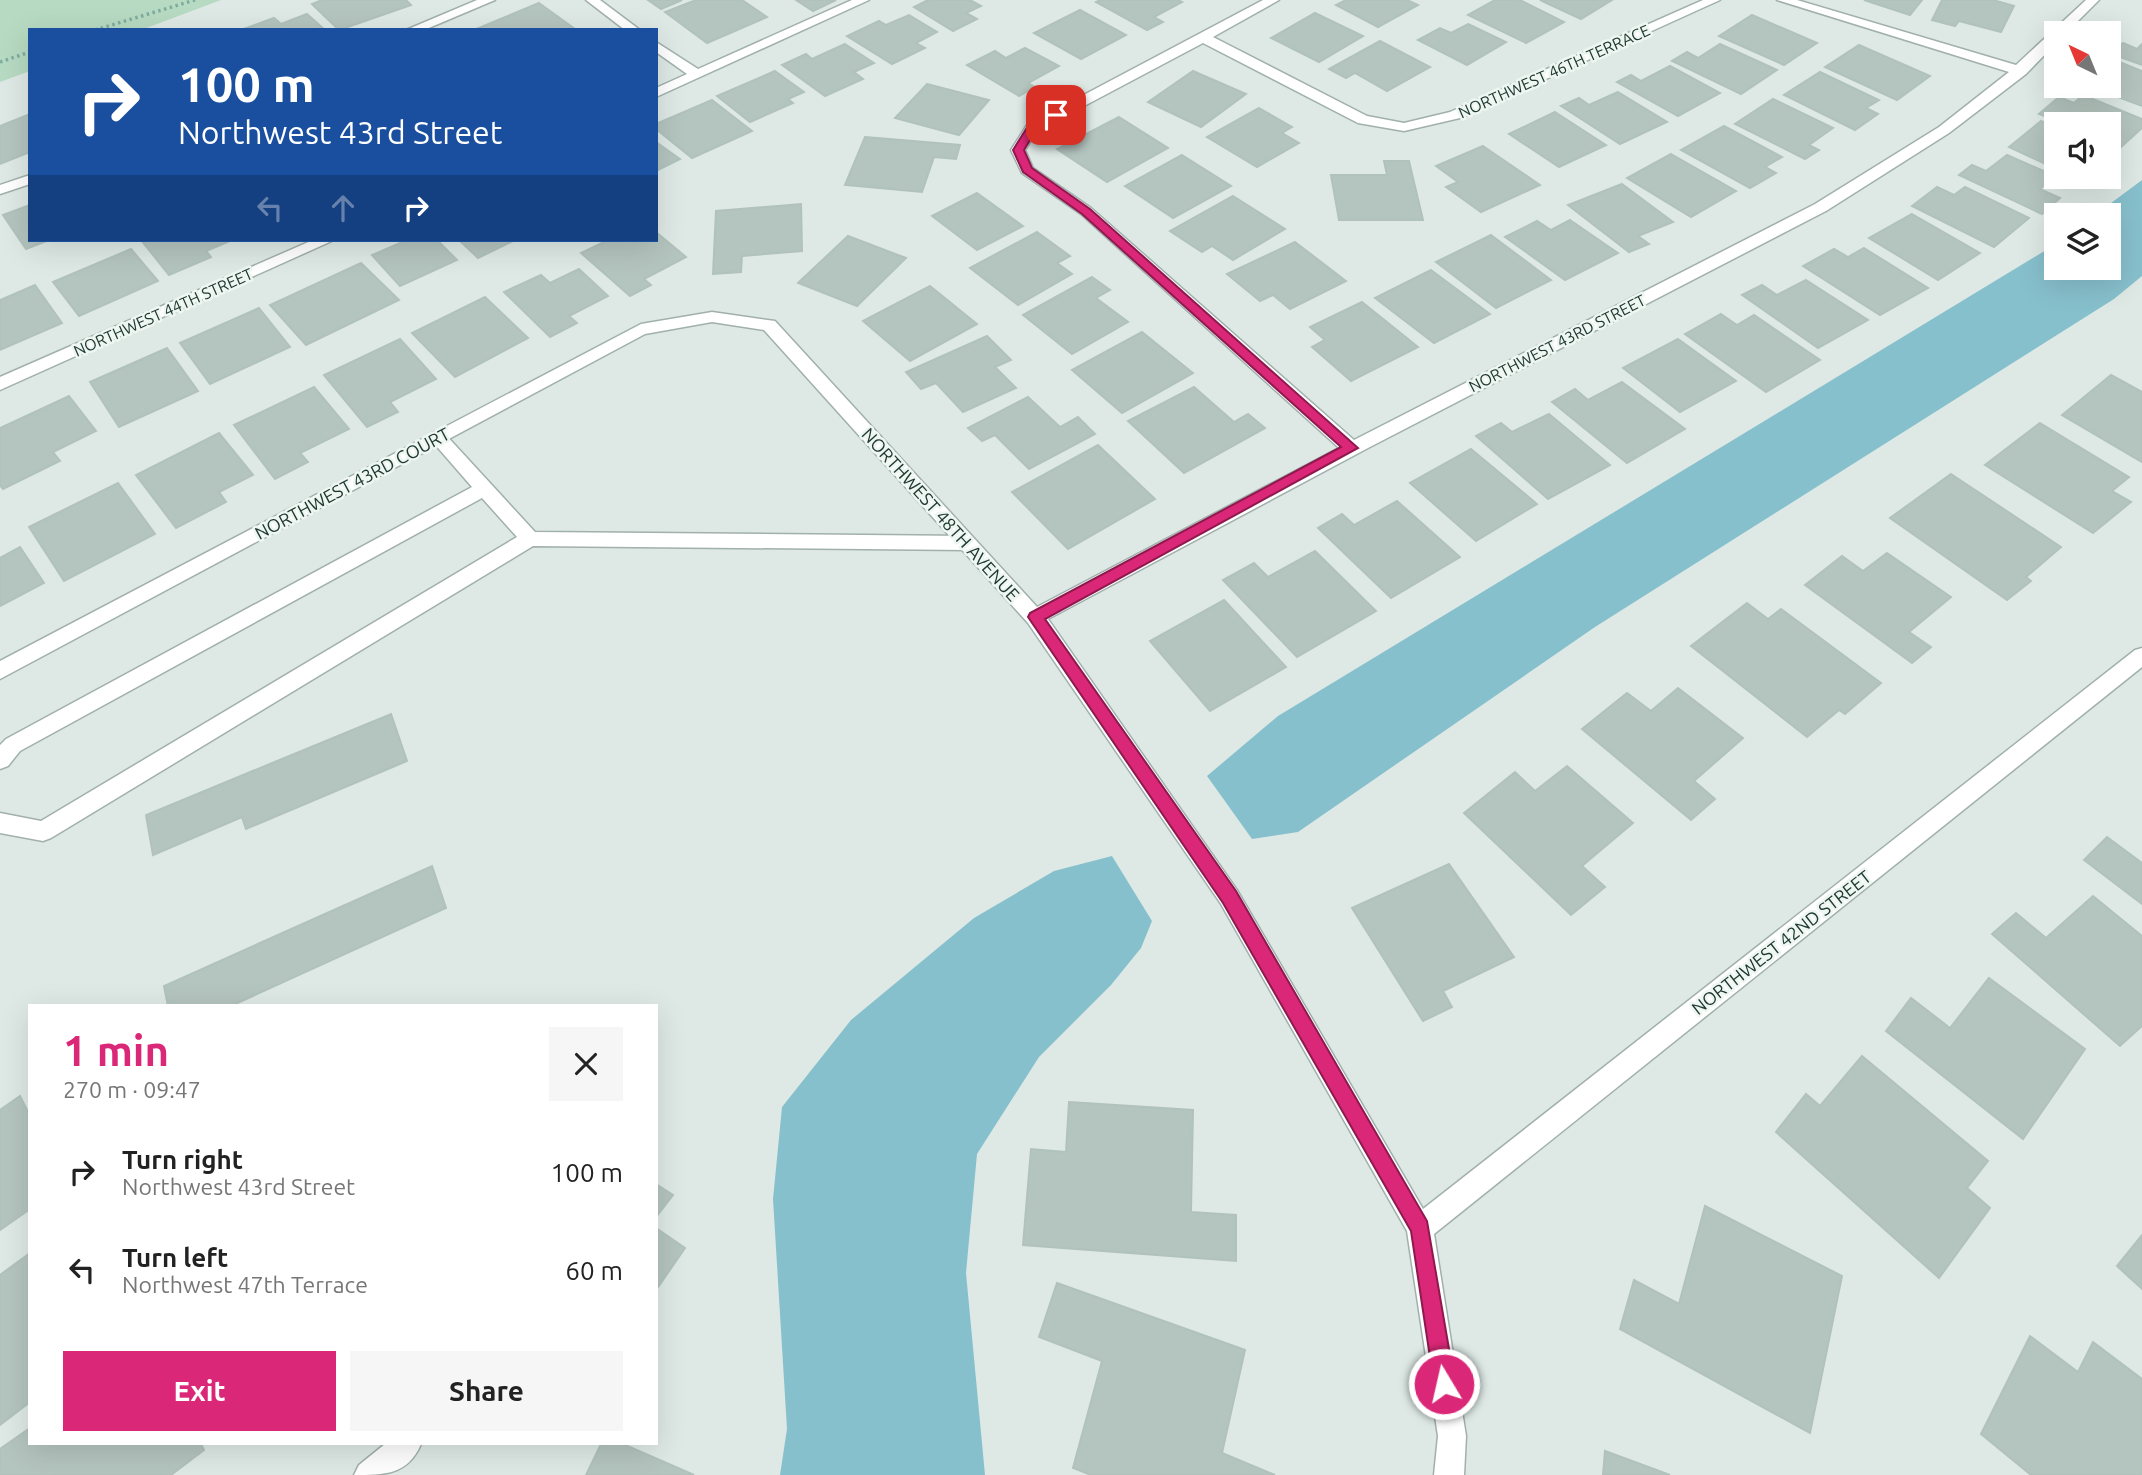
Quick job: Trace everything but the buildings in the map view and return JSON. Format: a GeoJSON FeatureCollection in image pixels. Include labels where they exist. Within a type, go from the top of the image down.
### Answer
{"type":"FeatureCollection","features":[{"type":"Feature","properties":{"kind":"street"},"geometry":{"type":"LineString","coordinates":[[417,28],[489,0]]}},
{"type":"Feature","properties":{"kind":"street"},"geometry":{"type":"LineString","coordinates":[[592,0],[631,28]]}},
{"type":"Feature","properties":{"kind":"street"},"geometry":{"type":"LineString","coordinates":[[658,92],[863,0]]}},
{"type":"Feature","properties":{"kind":"street"},"geometry":{"type":"LineString","coordinates":[[1273,0],[1032,128],[1018,150],[1027,170],[1086,211],[1351,448]]}},
{"type":"Feature","properties":{"kind":"street","name":"NORTHWEST 46TH TERRACE"},"geometry":{"type":"LineString","coordinates":[[1202,37],[1363,120],[1404,127],[1455,115],[1714,0]]}},
{"type":"Feature","properties":{"kind":"street"},"geometry":{"type":"LineString","coordinates":[[1783,0],[2021,71]]}},
{"type":"Feature","properties":{"kind":"street","name":"NORTHWEST 43RD STREET"},"geometry":{"type":"LineString","coordinates":[[2072,21],[2092,0]]}},
{"type":"Feature","properties":{"kind":"street"},"geometry":{"type":"LineString","coordinates":[[658,47],[698,75]]}},
{"type":"Feature","properties":{"kind":"street","name":"NORTHWEST 43RD STREET"},"geometry":{"type":"LineString","coordinates":[[1035,617],[1351,448],[1822,208],[1959,119],[2021,71],[2044,49]]}},
{"type":"Feature","properties":{"kind":"street"},"geometry":{"type":"LineString","coordinates":[[0,190],[28,180]]}},
{"type":"Feature","properties":{"kind":"street","name":"NORTHWEST 44TH STREET"},"geometry":{"type":"LineString","coordinates":[[0,384],[321,242]]}},
{"type":"Feature","properties":{"kind":"street","name":"NORTHWEST 43RD COURT"},"geometry":{"type":"LineString","coordinates":[[0,671],[641,329],[712,317]]}},
{"type":"Feature","properties":{"kind":"street","name":"NORTHWEST 48TH AVENUE"},"geometry":{"type":"LineString","coordinates":[[712,317],[769,325],[1035,617],[1230,897],[1420,1228],[1452,1436],[1449,1475]]}},
{"type":"Feature","properties":{"kind":"street"},"geometry":{"type":"LineString","coordinates":[[439,437],[530,539]]}},
{"type":"Feature","properties":{"kind":"street"},"geometry":{"type":"LineString","coordinates":[[0,760],[13,745],[485,488]]}},
{"type":"Feature","properties":{"kind":"street"},"geometry":{"type":"LineString","coordinates":[[0,823],[43,831],[530,539],[967,542]]}},
{"type":"Feature","properties":{"kind":"street","name":"NORTHWEST 42ND STREET"},"geometry":{"type":"LineString","coordinates":[[1420,1228],[2142,656]]}},
{"type":"Feature","properties":{"kind":"street"},"geometry":{"type":"LineString","coordinates":[[369,1475],[406,1445]]}},
{"type":"Feature","properties":{"kind":"path"},"geometry":{"type":"LineString","coordinates":[[102,28],[195,0]]}},
{"type":"Feature","properties":{"kind":"path"},"geometry":{"type":"LineString","coordinates":[[0,62],[28,53]]}},
{"type":"Feature","properties":{"kind":"green space"},"geometry":{"type":"Polygon","coordinates":[[[0,0],[221,0],[146,28],[28,28],[28,72],[0,82],[0,0]]]}},
{"type":"Feature","properties":{"kind":"water"},"geometry":{"type":"Polygon","coordinates":[[[2142,180],[2142,276],[2114,299],[1595,627],[1298,832],[1252,839],[1207,776],[1278,716],[2044,251],[2044,280],[2121,280],[2121,203],[2111,203],[2142,180]]]}},
{"type":"Feature","properties":{"kind":"water"},"geometry":{"type":"Polygon","coordinates":[[[1112,856],[1152,921],[1141,948],[1111,985],[1039,1057],[977,1154],[966,1273],[985,1475],[780,1475],[787,1429],[773,1199],[782,1107],[851,1020],[974,918],[1054,871],[1112,856]]]}},
{"type":"Feature","properties":{"kind":"route"},"geometry":{"type":"LineString","coordinates":[[1056,115],[1032,128],[1018,150],[1027,170],[1086,211],[1351,448],[1035,617],[1230,897],[1420,1228],[1444,1384]]}}]}
